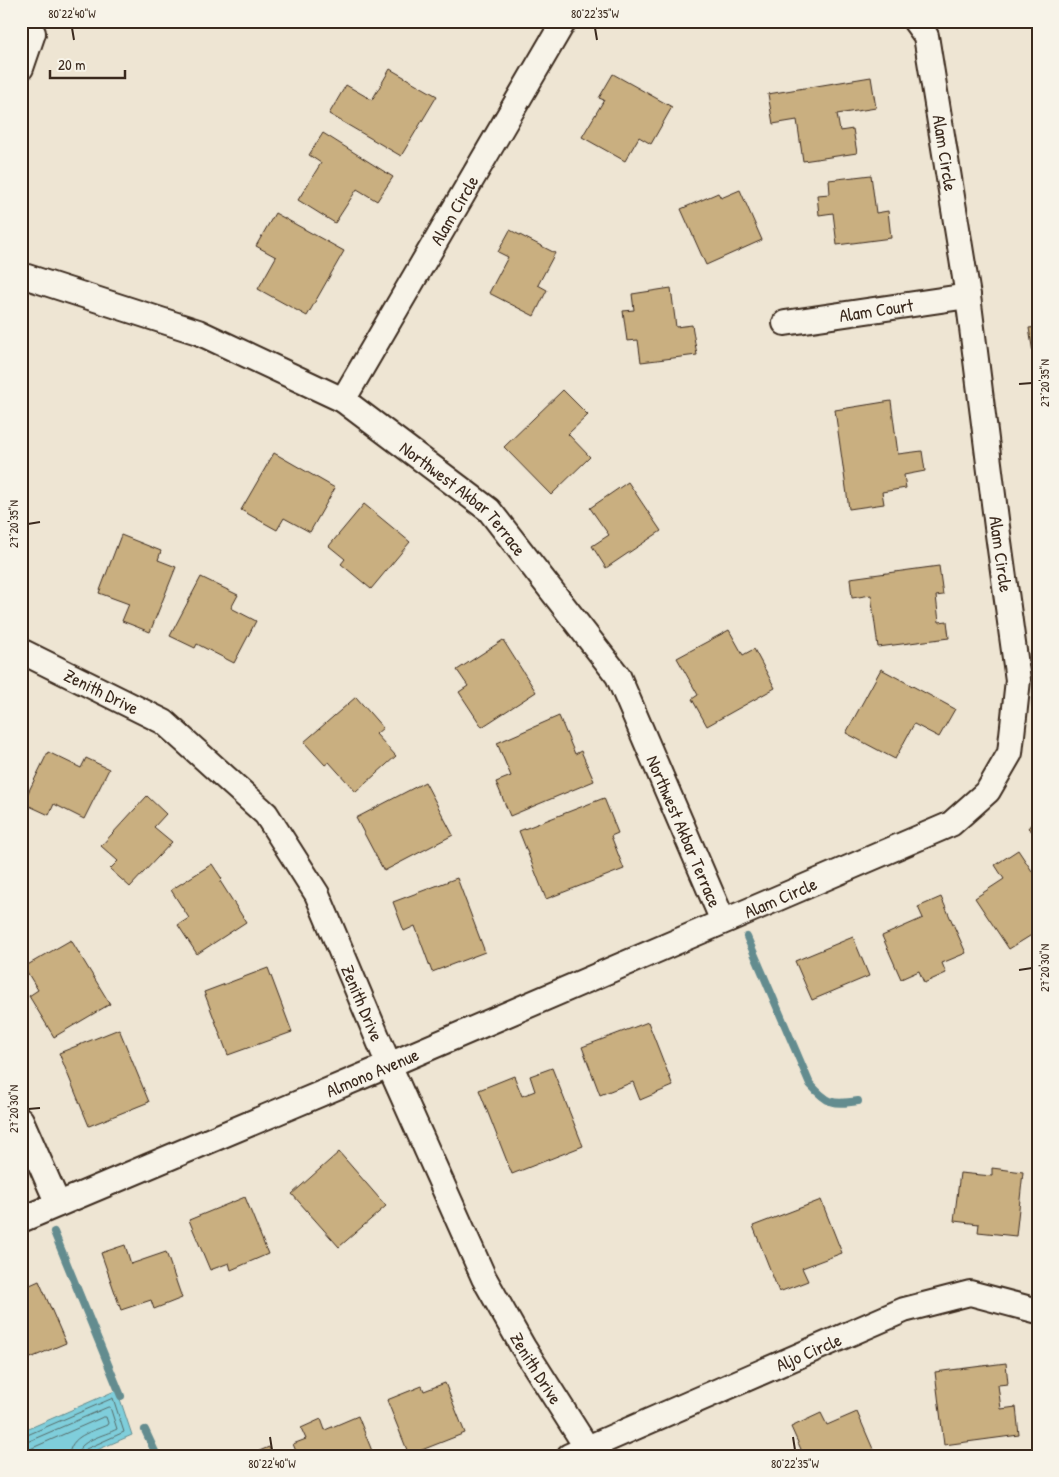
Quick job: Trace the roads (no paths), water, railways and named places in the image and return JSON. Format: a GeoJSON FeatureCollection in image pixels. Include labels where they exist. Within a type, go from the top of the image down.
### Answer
{"type":"FeatureCollection","features":[{"type":"Feature","properties":{"kind":"street","name":"Alam Circle"},"geometry":{"type":"LineString","coordinates":[[343,400],[564,21]]}},
{"type":"Feature","properties":{"kind":"street","name":"Alam Circle"},"geometry":{"type":"LineString","coordinates":[[723,921],[951,824],[988,791],[1010,753],[1018,680],[968,296],[926,36],[915,21]]}},
{"type":"Feature","properties":{"kind":"street"},"geometry":{"type":"LineString","coordinates":[[21,68],[34,33]]}},
{"type":"Feature","properties":{"kind":"street","name":"Northwest Akbar Terrace"},"geometry":{"type":"LineString","coordinates":[[21,274],[198,332],[343,400],[490,510],[618,676],[723,921]]}},
{"type":"Feature","properties":{"kind":"street","name":"Alam Court"},"geometry":{"type":"LineString","coordinates":[[785,323],[968,296]]}},
{"type":"Feature","properties":{"kind":"street","name":"Zenith Drive"},"geometry":{"type":"LineString","coordinates":[[21,650],[164,722],[266,814],[317,894],[389,1065],[484,1278],[583,1453]]}},
{"type":"Feature","properties":{"kind":"street","name":"Almono Avenue"},"geometry":{"type":"LineString","coordinates":[[21,1220],[389,1065],[723,921]]}},
{"type":"Feature","properties":{"kind":"street"},"geometry":{"type":"LineString","coordinates":[[21,1120],[58,1204]]}},
{"type":"Feature","properties":{"kind":"street","name":"Aljo Circle"},"geometry":{"type":"LineString","coordinates":[[583,1453],[904,1310],[970,1293],[1038,1311]]}},
{"type":"Feature","properties":{"kind":"water"},"geometry":{"type":"Polygon","coordinates":[[[117,1390],[132,1435],[83,1456],[21,1456],[21,1432],[117,1390]]]}},
{"type":"Feature","properties":{"kind":"waterway"},"geometry":{"type":"LineString","coordinates":[[747,937],[810,1084],[821,1096],[831,1102],[858,1101]]}},
{"type":"Feature","properties":{"kind":"waterway"},"geometry":{"type":"LineString","coordinates":[[54,1232],[121,1396]]}},
{"type":"Feature","properties":{"kind":"waterway"},"geometry":{"type":"LineString","coordinates":[[145,1430],[157,1456]]}}]}
